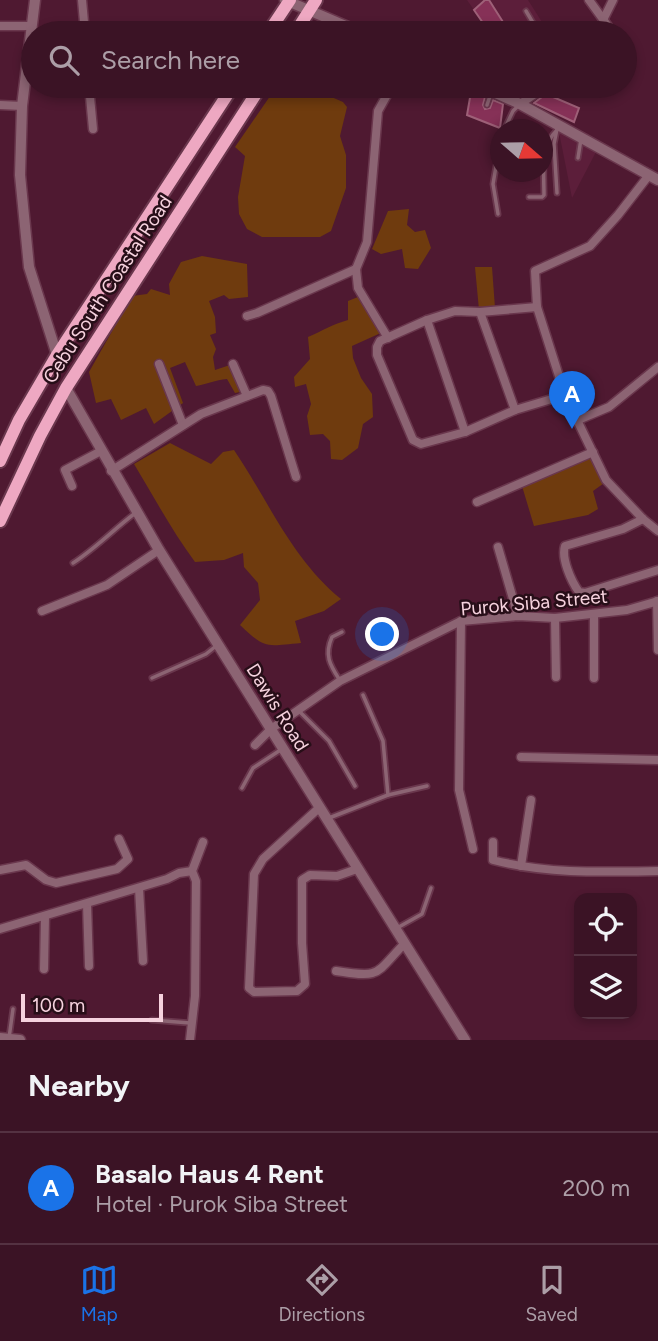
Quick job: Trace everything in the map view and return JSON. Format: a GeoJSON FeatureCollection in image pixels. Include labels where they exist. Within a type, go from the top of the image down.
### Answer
{"type":"FeatureCollection","features":[{"type":"Feature","properties":{"kind":"highway"},"geometry":{"type":"LineString","coordinates":[[276,21],[288,1]]}},
{"type":"Feature","properties":{"kind":"highway"},"geometry":{"type":"LineString","coordinates":[[303,21],[313,5]]}},
{"type":"Feature","properties":{"kind":"highway","name":"Cebu South Coastal Road"},"geometry":{"type":"LineString","coordinates":[[0,461],[19,420],[57,355],[225,98]]}},
{"type":"Feature","properties":{"kind":"highway","name":"Cebu South Coastal Road"},"geometry":{"type":"LineString","coordinates":[[0,521],[66,388],[253,98]]}},
{"type":"Feature","properties":{"kind":"street"},"geometry":{"type":"LineString","coordinates":[[33,21],[35,0]]}},
{"type":"Feature","properties":{"kind":"street"},"geometry":{"type":"LineString","coordinates":[[82,0],[84,21]]}},
{"type":"Feature","properties":{"kind":"street"},"geometry":{"type":"LineString","coordinates":[[589,0],[606,21]]}},
{"type":"Feature","properties":{"kind":"street"},"geometry":{"type":"LineString","coordinates":[[604,18],[613,0]]}},
{"type":"Feature","properties":{"kind":"street"},"geometry":{"type":"LineString","coordinates":[[288,1],[313,5],[341,21]]}},
{"type":"Feature","properties":{"kind":"street"},"geometry":{"type":"LineString","coordinates":[[0,26],[21,26]]}},
{"type":"Feature","properties":{"kind":"street"},"geometry":{"type":"LineString","coordinates":[[23,98],[20,175],[29,267],[57,355]]}},
{"type":"Feature","properties":{"kind":"street"},"geometry":{"type":"LineString","coordinates":[[90,98],[93,129]]}},
{"type":"Feature","properties":{"kind":"street"},"geometry":{"type":"LineString","coordinates":[[386,98],[379,111],[367,242],[356,269],[358,288],[388,338]]}},
{"type":"Feature","properties":{"kind":"street"},"geometry":{"type":"LineString","coordinates":[[507,98],[557,128],[581,137],[654,178],[590,246],[536,270],[537,307],[565,395],[606,480],[658,531]]}},
{"type":"Feature","properties":{"kind":"street"},"geometry":{"type":"LineString","coordinates":[[520,104],[529,98]]}},
{"type":"Feature","properties":{"kind":"street"},"geometry":{"type":"LineString","coordinates":[[0,105],[22,106]]}},
{"type":"Feature","properties":{"kind":"street"},"geometry":{"type":"LineString","coordinates":[[247,316],[356,269]]}},
{"type":"Feature","properties":{"kind":"street"},"geometry":{"type":"LineString","coordinates":[[537,307],[480,312],[455,311],[427,320],[388,338],[379,344],[377,355],[417,444],[426,445],[465,432],[515,410],[565,395]]}},
{"type":"Feature","properties":{"kind":"street"},"geometry":{"type":"LineString","coordinates":[[480,312],[515,410]]}},
{"type":"Feature","properties":{"kind":"street"},"geometry":{"type":"LineString","coordinates":[[427,320],[465,432]]}},
{"type":"Feature","properties":{"kind":"street"},"geometry":{"type":"LineString","coordinates":[[159,364],[184,425]]}},
{"type":"Feature","properties":{"kind":"street"},"geometry":{"type":"LineString","coordinates":[[233,364],[247,396]]}},
{"type":"Feature","properties":{"kind":"street"},"geometry":{"type":"LineString","coordinates":[[578,420],[609,407],[658,367]]}},
{"type":"Feature","properties":{"kind":"street","name":"Dawis Road"},"geometry":{"type":"LineString","coordinates":[[66,388],[136,513],[465,1040]]}},
{"type":"Feature","properties":{"kind":"street"},"geometry":{"type":"LineString","coordinates":[[111,471],[201,414],[263,390],[268,391],[271,396],[296,477]]}},
{"type":"Feature","properties":{"kind":"street"},"geometry":{"type":"LineString","coordinates":[[72,486],[65,470],[101,451]]}},
{"type":"Feature","properties":{"kind":"street"},"geometry":{"type":"LineString","coordinates":[[477,502],[593,452]]}},
{"type":"Feature","properties":{"kind":"street"},"geometry":{"type":"LineString","coordinates":[[643,519],[623,529],[565,546],[563,554],[579,592],[585,593],[658,570]]}},
{"type":"Feature","properties":{"kind":"street"},"geometry":{"type":"LineString","coordinates":[[498,547],[518,616]]}},
{"type":"Feature","properties":{"kind":"street"},"geometry":{"type":"LineString","coordinates":[[42,611],[107,585],[159,550]]}},
{"type":"Feature","properties":{"kind":"street"},"geometry":{"type":"LineString","coordinates":[[657,601],[658,650]]}},
{"type":"Feature","properties":{"kind":"street","name":"Purok Siba Street"},"geometry":{"type":"LineString","coordinates":[[255,745],[271,729],[340,681],[461,621],[518,616],[555,618],[627,610],[657,601]]}},
{"type":"Feature","properties":{"kind":"street"},"geometry":{"type":"LineString","coordinates":[[594,614],[594,678]]}},
{"type":"Feature","properties":{"kind":"street"},"geometry":{"type":"LineString","coordinates":[[555,618],[556,677]]}},
{"type":"Feature","properties":{"kind":"street"},"geometry":{"type":"LineString","coordinates":[[461,621],[459,790],[472,849]]}},
{"type":"Feature","properties":{"kind":"street"},"geometry":{"type":"LineString","coordinates":[[521,757],[658,760]]}},
{"type":"Feature","properties":{"kind":"street"},"geometry":{"type":"LineString","coordinates":[[521,866],[531,800]]}},
{"type":"Feature","properties":{"kind":"street"},"geometry":{"type":"LineString","coordinates":[[320,807],[263,859],[254,874],[248,983],[254,992],[297,991],[305,984],[302,880],[310,875],[337,876],[356,869]]}},
{"type":"Feature","properties":{"kind":"street"},"geometry":{"type":"LineString","coordinates":[[0,870],[26,865],[46,880],[56,883],[117,869],[128,859],[119,839]]}},
{"type":"Feature","properties":{"kind":"street"},"geometry":{"type":"LineString","coordinates":[[190,1040],[195,996],[196,881],[192,871],[203,842]]}},
{"type":"Feature","properties":{"kind":"street"},"geometry":{"type":"LineString","coordinates":[[493,842],[493,860],[521,866],[569,871],[658,872]]}},
{"type":"Feature","properties":{"kind":"street"},"geometry":{"type":"LineString","coordinates":[[0,929],[192,871]]}},
{"type":"Feature","properties":{"kind":"street"},"geometry":{"type":"LineString","coordinates":[[139,888],[143,961]]}},
{"type":"Feature","properties":{"kind":"street"},"geometry":{"type":"LineString","coordinates":[[87,904],[89,966]]}},
{"type":"Feature","properties":{"kind":"street"},"geometry":{"type":"LineString","coordinates":[[44,969],[45,917]]}},
{"type":"Feature","properties":{"kind":"street"},"geometry":{"type":"LineString","coordinates":[[336,971],[367,976],[376,973],[405,943]]}},
{"type":"Feature","properties":{"kind":"lane"},"geometry":{"type":"LineString","coordinates":[[526,11],[532,21]]}},
{"type":"Feature","properties":{"kind":"lane"},"geometry":{"type":"LineString","coordinates":[[487,104],[489,98]]}},
{"type":"Feature","properties":{"kind":"lane"},"geometry":{"type":"LineString","coordinates":[[509,119],[520,104]]}},
{"type":"Feature","properties":{"kind":"lane"},"geometry":{"type":"LineString","coordinates":[[557,128],[554,144],[557,193]]}},
{"type":"Feature","properties":{"kind":"lane"},"geometry":{"type":"LineString","coordinates":[[528,197],[544,195],[544,154],[557,128]]}},
{"type":"Feature","properties":{"kind":"lane"},"geometry":{"type":"LineString","coordinates":[[578,158],[581,137]]}},
{"type":"Feature","properties":{"kind":"lane"},"geometry":{"type":"LineString","coordinates":[[493,182],[498,214]]}},
{"type":"Feature","properties":{"kind":"lane"},"geometry":{"type":"LineString","coordinates":[[74,563],[98,547],[110,533],[136,513]]}},
{"type":"Feature","properties":{"kind":"lane"},"geometry":{"type":"LineString","coordinates":[[340,681],[328,662],[327,650],[332,637],[342,632]]}},
{"type":"Feature","properties":{"kind":"lane"},"geometry":{"type":"LineString","coordinates":[[152,678],[218,645]]}},
{"type":"Feature","properties":{"kind":"lane"},"geometry":{"type":"LineString","coordinates":[[363,695],[383,741],[388,795]]}},
{"type":"Feature","properties":{"kind":"lane"},"geometry":{"type":"LineString","coordinates":[[298,710],[329,741],[355,786]]}},
{"type":"Feature","properties":{"kind":"lane"},"geometry":{"type":"LineString","coordinates":[[242,788],[253,768],[283,748]]}},
{"type":"Feature","properties":{"kind":"lane"},"geometry":{"type":"LineString","coordinates":[[327,818],[388,795],[427,786]]}},
{"type":"Feature","properties":{"kind":"lane"},"geometry":{"type":"LineString","coordinates":[[397,928],[422,914],[431,888]]}},
{"type":"Feature","properties":{"kind":"lane"},"geometry":{"type":"LineString","coordinates":[[10,1039],[13,1009]]}},
{"type":"Feature","properties":{"kind":"lane"},"geometry":{"type":"LineString","coordinates":[[152,1020],[192,1023]]}},
{"type":"Feature","properties":{"kind":"shaded area"},"geometry":{"type":"Polygon","coordinates":[[[467,0],[528,0],[541,21],[482,21],[467,0]]]}},
{"type":"Feature","properties":{"kind":"shaded area"},"geometry":{"type":"Polygon","coordinates":[[[269,98],[334,98],[343,102],[347,107],[340,136],[346,155],[346,188],[331,231],[320,237],[262,237],[247,229],[239,214],[238,197],[245,156],[235,147],[269,98]]]}},
{"type":"Feature","properties":{"kind":"shaded area"},"geometry":{"type":"Polygon","coordinates":[[[558,127],[597,150],[572,198],[558,127]]]}},
{"type":"Feature","properties":{"kind":"shaded area"},"geometry":{"type":"Polygon","coordinates":[[[409,209],[407,225],[415,232],[425,230],[431,248],[418,269],[405,268],[402,249],[381,254],[372,249],[388,211],[409,209]]]}},
{"type":"Feature","properties":{"kind":"shaded area"},"geometry":{"type":"Polygon","coordinates":[[[202,256],[247,264],[248,297],[229,299],[224,295],[209,301],[215,317],[216,333],[210,335],[216,349],[213,357],[215,370],[233,364],[240,392],[235,393],[227,379],[196,386],[185,362],[170,368],[183,403],[154,424],[146,408],[121,420],[111,399],[96,403],[89,372],[132,296],[147,294],[151,289],[170,295],[169,284],[181,262],[202,256]]]}},
{"type":"Feature","properties":{"kind":"shaded area"},"geometry":{"type":"Polygon","coordinates":[[[475,267],[492,267],[495,308],[479,310],[475,267]]]}},
{"type":"Feature","properties":{"kind":"shaded area"},"geometry":{"type":"Polygon","coordinates":[[[358,297],[383,332],[352,346],[353,358],[361,378],[372,394],[373,417],[363,424],[358,448],[342,460],[331,459],[330,441],[323,434],[310,435],[307,416],[311,404],[306,384],[295,387],[294,377],[310,359],[308,337],[348,320],[348,301],[358,297]]]}},
{"type":"Feature","properties":{"kind":"shaded area"},"geometry":{"type":"Polygon","coordinates":[[[170,443],[211,464],[223,452],[234,450],[295,548],[341,599],[324,611],[295,621],[301,643],[267,645],[240,625],[260,600],[258,583],[244,567],[243,553],[224,560],[195,562],[179,538],[134,464],[170,443]]]}},
{"type":"Feature","properties":{"kind":"shaded area"},"geometry":{"type":"Polygon","coordinates":[[[592,455],[607,481],[593,491],[598,509],[588,515],[534,526],[522,486],[592,455]]]}},
{"type":"Feature","properties":{"kind":"building"},"geometry":{"type":"Polygon","coordinates":[[[485,0],[489,0],[502,21],[482,21],[474,10],[485,0]]]}},
{"type":"Feature","properties":{"kind":"building"},"geometry":{"type":"Polygon","coordinates":[[[470,98],[485,98],[485,109],[490,108],[493,100],[503,104],[501,119],[490,119],[490,124],[467,115],[470,98]]]}},
{"type":"Feature","properties":{"kind":"building"},"geometry":{"type":"Polygon","coordinates":[[[541,98],[555,98],[579,108],[574,122],[534,103],[541,98]]]}},
{"type":"Feature","properties":{"kind":"place","name":"Basalo Haus 4 Rent"},"geometry":{"type":"Point","coordinates":[572,429]}}]}
